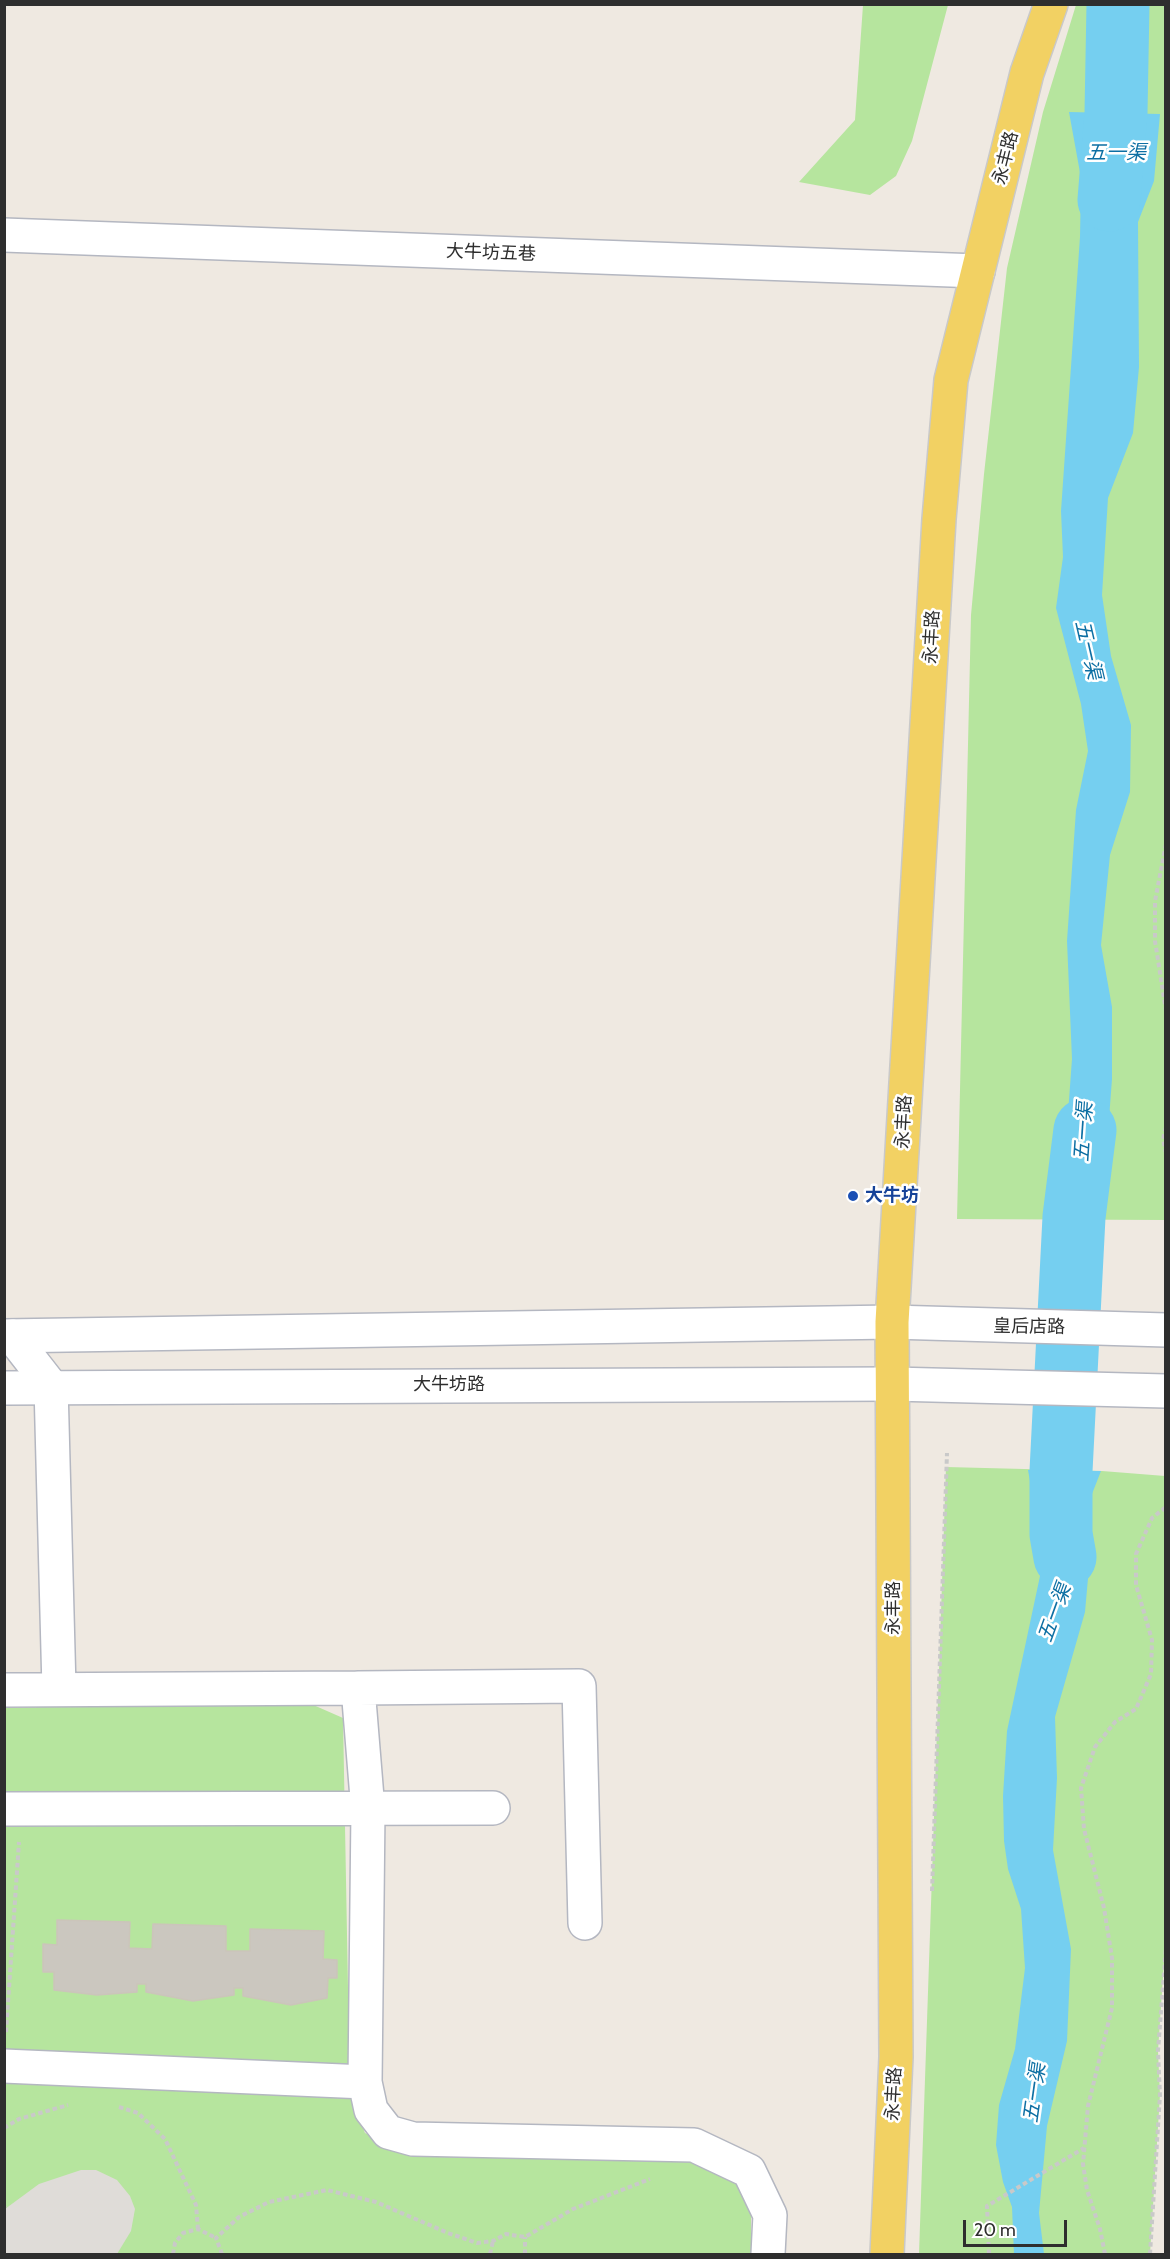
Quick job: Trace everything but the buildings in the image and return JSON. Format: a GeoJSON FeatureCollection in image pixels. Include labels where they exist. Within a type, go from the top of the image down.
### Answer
{"type":"FeatureCollection","features":[{"type":"Feature","properties":{"kind":"main road","name":"永丰路"},"geometry":{"type":"LineString","coordinates":[[887,2254],[896,2057],[892,1322],[939,519],[951,380],[1027,74],[1051,4]]}},
{"type":"Feature","properties":{"kind":"street","name":"大牛坊五巷"},"geometry":{"type":"LineString","coordinates":[[4,235],[978,272]]}},
{"type":"Feature","properties":{"kind":"street","name":"皇后店路"},"geometry":{"type":"LineString","coordinates":[[892,1322],[1166,1330]]}},
{"type":"Feature","properties":{"kind":"street"},"geometry":{"type":"LineString","coordinates":[[8,1336],[892,1322]]}},
{"type":"Feature","properties":{"kind":"street"},"geometry":{"type":"LineString","coordinates":[[8,1336],[51,1386],[59,1689]]}},
{"type":"Feature","properties":{"kind":"street"},"geometry":{"type":"LineString","coordinates":[[893,1384],[1166,1391]]}},
{"type":"Feature","properties":{"kind":"street","name":"大牛坊路"},"geometry":{"type":"LineString","coordinates":[[4,1388],[893,1384]]}},
{"type":"Feature","properties":{"kind":"street"},"geometry":{"type":"LineString","coordinates":[[4,1690],[579,1686],[585,1923]]}},
{"type":"Feature","properties":{"kind":"street"},"geometry":{"type":"LineString","coordinates":[[358,1688],[368,1810],[365,2082],[370,2110],[388,2132],[413,2139],[694,2145],[748,2171],[770,2215],[768,2254]]}},
{"type":"Feature","properties":{"kind":"street"},"geometry":{"type":"LineString","coordinates":[[13,1809],[493,1808]]}},
{"type":"Feature","properties":{"kind":"street"},"geometry":{"type":"LineString","coordinates":[[5,2050],[365,2082]]}},
{"type":"Feature","properties":{"kind":"path"},"geometry":{"type":"LineString","coordinates":[[1166,844],[1155,901],[1155,941],[1166,1011]]}},
{"type":"Feature","properties":{"kind":"path"},"geometry":{"type":"LineString","coordinates":[[1166,1126],[1163,1139],[1166,1153]]}},
{"type":"Feature","properties":{"kind":"path"},"geometry":{"type":"LineString","coordinates":[[932,1896],[947,1453]]}},
{"type":"Feature","properties":{"kind":"path"},"geometry":{"type":"LineString","coordinates":[[1105,2254],[1100,2229],[1087,2190],[1083,2164],[1088,2106],[1112,2008],[1112,1958],[1104,1908],[1084,1829],[1081,1788],[1095,1747],[1115,1722],[1136,1709],[1151,1674],[1152,1640],[1136,1585],[1136,1554],[1152,1518],[1166,1508]]}},
{"type":"Feature","properties":{"kind":"path"},"geometry":{"type":"LineString","coordinates":[[5,2050],[13,1809]]}},
{"type":"Feature","properties":{"kind":"path"},"geometry":{"type":"LineString","coordinates":[[1150,2254],[1166,1947]]}},
{"type":"Feature","properties":{"kind":"path"},"geometry":{"type":"LineString","coordinates":[[4,2128],[19,2119],[70,2104]]}},
{"type":"Feature","properties":{"kind":"path"},"geometry":{"type":"LineString","coordinates":[[111,2104],[138,2113],[165,2139],[196,2205],[198,2229]]}},
{"type":"Feature","properties":{"kind":"path"},"geometry":{"type":"LineString","coordinates":[[216,2238],[239,2217],[269,2202],[327,2190],[376,2202],[448,2234],[477,2243],[493,2241],[506,2234],[525,2237],[573,2209],[661,2175],[668,2145]]}},
{"type":"Feature","properties":{"kind":"path"},"geometry":{"type":"LineString","coordinates":[[989,2254],[987,2206],[1084,2148]]}},
{"type":"Feature","properties":{"kind":"path"},"geometry":{"type":"LineString","coordinates":[[173,2254],[176,2243],[183,2233],[198,2229],[216,2238],[222,2254]]}},
{"type":"Feature","properties":{"kind":"path"},"geometry":{"type":"LineString","coordinates":[[525,2237],[525,2254]]}},
{"type":"Feature","properties":{"kind":"path"},"geometry":{"type":"LineString","coordinates":[[490,2254],[493,2241]]}},
{"type":"Feature","properties":{"kind":"green space"},"geometry":{"type":"Polygon","coordinates":[[[863,5],[948,5],[912,141],[896,176],[870,195],[799,182],[855,120],[863,5]]]}},
{"type":"Feature","properties":{"kind":"green space"},"geometry":{"type":"Polygon","coordinates":[[[1076,5],[1165,5],[1165,1220],[957,1219],[971,615],[984,474],[1007,268],[1043,112],[1076,5]]]}},
{"type":"Feature","properties":{"kind":"green space"},"geometry":{"type":"Polygon","coordinates":[[[946,1467],[1102,1471],[1165,1476],[1165,1947],[1158,2051],[1160,2095],[1150,2254],[919,2254],[946,1467]]]}},
{"type":"Feature","properties":{"kind":"green space"},"geometry":{"type":"Polygon","coordinates":[[[302,1700],[343,1718],[350,2096],[365,2133],[405,2151],[691,2155],[735,2177],[751,2215],[751,2254],[5,2254],[4,1708],[302,1700]]]}},
{"type":"Feature","properties":{"kind":"shaded area"},"geometry":{"type":"Polygon","coordinates":[[[81,2170],[96,2170],[117,2180],[130,2196],[135,2209],[131,2231],[117,2254],[5,2254],[5,2209],[39,2184],[81,2170]]]}},
{"type":"Feature","properties":{"kind":"water","name":"五一渠"},"geometry":{"type":"Polygon","coordinates":[[[1069,112],[1160,114],[1154,181],[1138,222],[1139,367],[1133,433],[1108,498],[1102,595],[1111,656],[1131,725],[1130,792],[1110,855],[1101,945],[1112,1007],[1112,1079],[1105,1172],[1100,1214],[1048,1218],[1053,1166],[1067,1127],[1072,1059],[1067,941],[1076,810],[1088,751],[1081,704],[1056,608],[1063,557],[1061,511],[1080,237],[1081,178],[1069,112]]]}},
{"type":"Feature","properties":{"kind":"water","name":"五一渠"},"geometry":{"type":"Polygon","coordinates":[[[1028,1470],[1101,1471],[1081,1522],[1089,1567],[1085,1612],[1055,1717],[1057,1778],[1053,1850],[1071,1949],[1067,2041],[1047,2126],[1039,2213],[1044,2254],[1014,2254],[1012,2207],[1003,2182],[996,2145],[999,2105],[1015,2049],[1025,1968],[1021,1909],[1008,1869],[1004,1841],[1003,1796],[1007,1731],[1040,1576],[1038,1526],[1028,1470]]]}},
{"type":"Feature","properties":{"kind":"waterway","name":"五一渠"},"geometry":{"type":"LineString","coordinates":[[1109,200],[1116,113],[1118,4]]}},
{"type":"Feature","properties":{"kind":"waterway","name":"五一渠"},"geometry":{"type":"LineString","coordinates":[[1065,1557],[1061,1534],[1061,1471],[1074,1217],[1085,1130]]}},
{"type":"Feature","properties":{"kind":"place","name":"大牛坊"},"geometry":{"type":"Point","coordinates":[853,1196]}}]}
